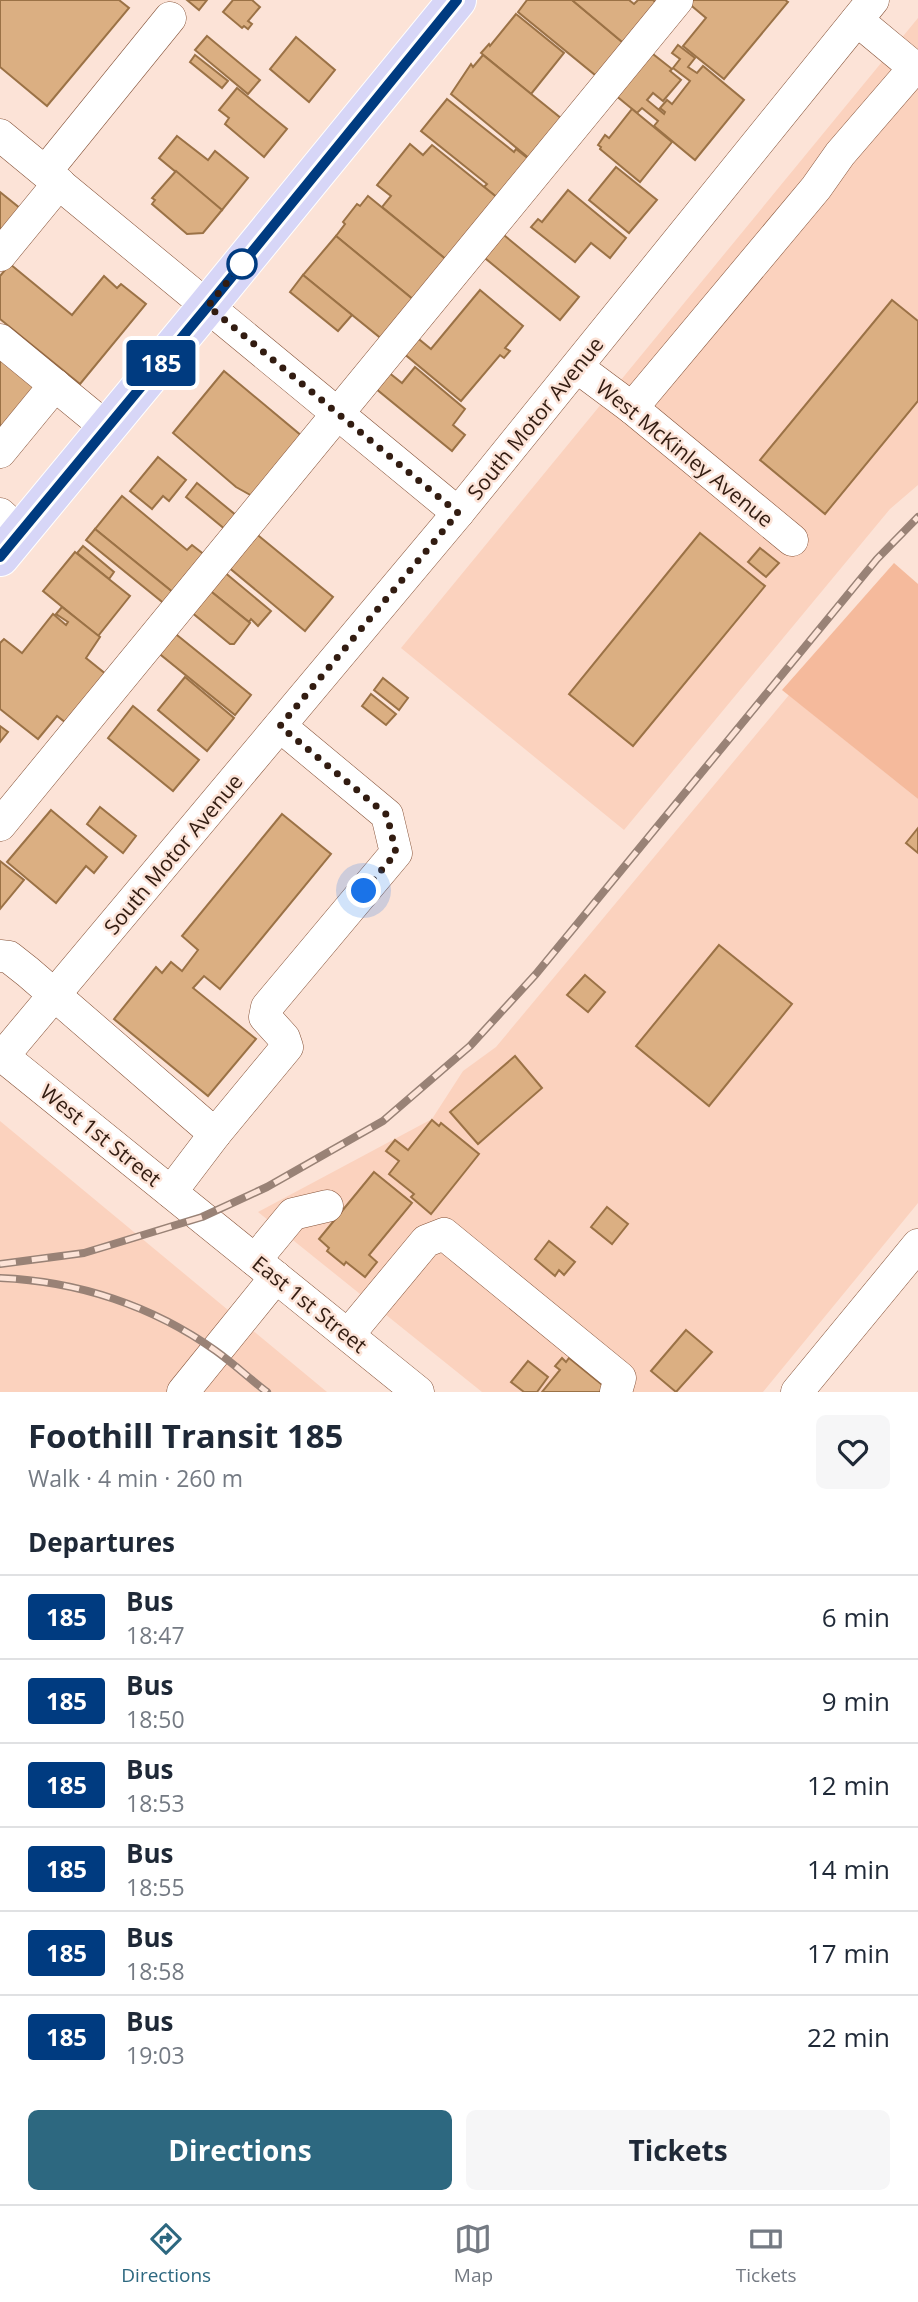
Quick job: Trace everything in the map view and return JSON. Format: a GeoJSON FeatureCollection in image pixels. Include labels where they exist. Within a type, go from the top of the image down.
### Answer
{"type":"FeatureCollection","features":[{"type":"Feature","properties":{"kind":"main road"},"geometry":{"type":"LineString","coordinates":[[5,539],[107,428],[457,0]]}},
{"type":"Feature","properties":{"kind":"street"},"geometry":{"type":"LineString","coordinates":[[0,825],[677,0]]}},
{"type":"Feature","properties":{"kind":"street"},"geometry":{"type":"LineString","coordinates":[[632,408],[909,74],[910,64],[865,10]]}},
{"type":"Feature","properties":{"kind":"street","name":"South Motor Avenue"},"geometry":{"type":"LineString","coordinates":[[2,1055],[458,513],[865,10]]}},
{"type":"Feature","properties":{"kind":"street"},"geometry":{"type":"LineString","coordinates":[[0,255],[52,177],[170,18]]}},
{"type":"Feature","properties":{"kind":"street"},"geometry":{"type":"LineString","coordinates":[[0,135],[458,513]]}},
{"type":"Feature","properties":{"kind":"street"},"geometry":{"type":"LineString","coordinates":[[0,340],[107,428]]}},
{"type":"Feature","properties":{"kind":"street","name":"West McKinley Avenue"},"geometry":{"type":"LineString","coordinates":[[577,367],[632,408],[792,540]]}},
{"type":"Feature","properties":{"kind":"street"},"geometry":{"type":"LineString","coordinates":[[0,452],[55,385]]}},
{"type":"Feature","properties":{"kind":"street"},"geometry":{"type":"LineString","coordinates":[[171,1192],[287,1046],[284,1038],[265,1017],[267,1007],[396,853],[387,815],[280,726]]}},
{"type":"Feature","properties":{"kind":"street"},"geometry":{"type":"LineString","coordinates":[[0,956],[9,957],[215,1134]]}},
{"type":"Feature","properties":{"kind":"street","name":"West 1st Street"},"geometry":{"type":"LineString","coordinates":[[2,1055],[202,1217]]}},
{"type":"Feature","properties":{"kind":"street"},"geometry":{"type":"LineString","coordinates":[[183,1392],[266,1269],[293,1214],[327,1206]]}},
{"type":"Feature","properties":{"kind":"street","name":"East 1st Street"},"geometry":{"type":"LineString","coordinates":[[202,1217],[418,1392]]}},
{"type":"Feature","properties":{"kind":"street"},"geometry":{"type":"LineString","coordinates":[[348,1335],[426,1241],[444,1234],[620,1378],[616,1392]]}},
{"type":"Feature","properties":{"kind":"street"},"geometry":{"type":"LineString","coordinates":[[797,1392],[918,1245]]}},
{"type":"Feature","properties":{"kind":"shaded area"},"geometry":{"type":"Polygon","coordinates":[[[918,18],[918,485],[890,509],[624,830],[401,648],[918,18]]]}},
{"type":"Feature","properties":{"kind":"shaded area"},"geometry":{"type":"Polygon","coordinates":[[[894,563],[918,584],[918,799],[782,690],[894,563]]]}},
{"type":"Feature","properties":{"kind":"shaded area"},"geometry":{"type":"Polygon","coordinates":[[[789,695],[918,799],[918,1203],[763,1392],[482,1392],[258,1212],[432,1119],[463,1071],[496,1047],[789,695]]]}},
{"type":"Feature","properties":{"kind":"shaded area"},"geometry":{"type":"Polygon","coordinates":[[[0,1121],[327,1392],[0,1392],[0,1121]]]}},
{"type":"Feature","properties":{"kind":"building"},"geometry":{"type":"Polygon","coordinates":[[[0,0],[119,0],[129,8],[47,106],[0,67],[0,0]]]}},
{"type":"Feature","properties":{"kind":"building"},"geometry":{"type":"Polygon","coordinates":[[[187,0],[207,0],[199,10],[187,0]]]}},
{"type":"Feature","properties":{"kind":"building"},"geometry":{"type":"Polygon","coordinates":[[[233,0],[252,0],[260,7],[248,21],[252,24],[248,29],[244,26],[242,28],[223,12],[233,0]]]}},
{"type":"Feature","properties":{"kind":"building"},"geometry":{"type":"Polygon","coordinates":[[[527,0],[572,0],[627,46],[600,79],[518,12],[527,0]]]}},
{"type":"Feature","properties":{"kind":"building"},"geometry":{"type":"Polygon","coordinates":[[[572,0],[629,0],[634,4],[638,0],[653,0],[660,6],[627,46],[572,0]]]}},
{"type":"Feature","properties":{"kind":"building"},"geometry":{"type":"Polygon","coordinates":[[[687,2],[788,2],[724,79],[683,46],[706,18],[687,2]]]}},
{"type":"Feature","properties":{"kind":"building"},"geometry":{"type":"Polygon","coordinates":[[[516,14],[564,53],[531,94],[481,53],[516,14]]]}},
{"type":"Feature","properties":{"kind":"building"},"geometry":{"type":"Polygon","coordinates":[[[207,36],[260,80],[248,94],[195,50],[207,36]]]}},
{"type":"Feature","properties":{"kind":"building"},"geometry":{"type":"Polygon","coordinates":[[[296,37],[335,70],[309,102],[270,69],[296,37]]]}},
{"type":"Feature","properties":{"kind":"building"},"geometry":{"type":"Polygon","coordinates":[[[678,45],[695,58],[688,67],[697,73],[703,66],[744,100],[695,160],[654,126],[658,121],[642,108],[637,113],[614,94],[649,51],[672,69],[670,71],[681,80],[663,101],[653,93],[647,100],[664,114],[660,108],[667,100],[672,104],[690,81],[673,68],[680,59],[672,53],[678,45]]]}},
{"type":"Feature","properties":{"kind":"building"},"geometry":{"type":"Polygon","coordinates":[[[195,55],[228,81],[222,88],[190,62],[195,55]]]}},
{"type":"Feature","properties":{"kind":"building"},"geometry":{"type":"Polygon","coordinates":[[[483,55],[562,119],[530,159],[451,94],[471,64],[473,67],[483,55]]]}},
{"type":"Feature","properties":{"kind":"building"},"geometry":{"type":"Polygon","coordinates":[[[237,88],[287,129],[264,157],[225,124],[229,118],[219,110],[237,88]]]}},
{"type":"Feature","properties":{"kind":"building"},"geometry":{"type":"Polygon","coordinates":[[[447,99],[514,152],[516,149],[530,160],[499,199],[484,187],[487,184],[421,131],[447,99]]]}},
{"type":"Feature","properties":{"kind":"building"},"geometry":{"type":"Polygon","coordinates":[[[632,109],[672,142],[640,182],[598,145],[605,135],[609,138],[632,109]]]}},
{"type":"Feature","properties":{"kind":"building"},"geometry":{"type":"Polygon","coordinates":[[[177,136],[208,160],[215,151],[248,178],[222,210],[159,158],[177,136]]]}},
{"type":"Feature","properties":{"kind":"building"},"geometry":{"type":"Polygon","coordinates":[[[410,144],[423,155],[432,145],[499,199],[448,261],[382,207],[391,196],[377,185],[410,144]]]}},
{"type":"Feature","properties":{"kind":"building"},"geometry":{"type":"Polygon","coordinates":[[[616,167],[657,200],[629,233],[589,200],[616,167]]]}},
{"type":"Feature","properties":{"kind":"building"},"geometry":{"type":"Polygon","coordinates":[[[176,171],[222,210],[203,233],[187,234],[152,204],[155,200],[152,198],[176,171]]]}},
{"type":"Feature","properties":{"kind":"building"},"geometry":{"type":"Polygon","coordinates":[[[568,190],[626,238],[610,258],[591,243],[575,262],[531,227],[538,219],[542,222],[568,190]]]}},
{"type":"Feature","properties":{"kind":"building"},"geometry":{"type":"Polygon","coordinates":[[[0,192],[21,209],[0,235],[0,192]]]}},
{"type":"Feature","properties":{"kind":"building"},"geometry":{"type":"Polygon","coordinates":[[[368,196],[448,261],[415,301],[336,236],[357,204],[360,206],[368,196]]]}},
{"type":"Feature","properties":{"kind":"building"},"geometry":{"type":"Polygon","coordinates":[[[499,231],[579,297],[560,320],[480,254],[499,231]]]}},
{"type":"Feature","properties":{"kind":"building"},"geometry":{"type":"Polygon","coordinates":[[[336,236],[415,301],[383,340],[303,275],[336,236]]]}},
{"type":"Feature","properties":{"kind":"building"},"geometry":{"type":"Polygon","coordinates":[[[10,264],[72,315],[104,276],[117,288],[121,284],[146,304],[80,384],[0,319],[0,276],[10,264]]]}},
{"type":"Feature","properties":{"kind":"building"},"geometry":{"type":"Polygon","coordinates":[[[303,275],[352,315],[338,331],[290,292],[303,275]]]}},
{"type":"Feature","properties":{"kind":"building"},"geometry":{"type":"Polygon","coordinates":[[[480,290],[523,326],[505,348],[510,351],[504,358],[500,355],[461,401],[402,352],[415,336],[431,349],[480,290]]]}},
{"type":"Feature","properties":{"kind":"building"},"geometry":{"type":"Polygon","coordinates":[[[892,300],[918,321],[918,401],[825,514],[760,460],[892,300]]]}},
{"type":"Feature","properties":{"kind":"building"},"geometry":{"type":"Polygon","coordinates":[[[0,344],[43,380],[0,432],[0,344]]]}},
{"type":"Feature","properties":{"kind":"building"},"geometry":{"type":"Polygon","coordinates":[[[415,367],[465,409],[453,425],[465,435],[452,451],[375,388],[388,372],[402,383],[415,367]]]}},
{"type":"Feature","properties":{"kind":"building"},"geometry":{"type":"Polygon","coordinates":[[[224,371],[303,437],[254,497],[236,487],[173,433],[224,371]]]}},
{"type":"Feature","properties":{"kind":"building"},"geometry":{"type":"Polygon","coordinates":[[[158,457],[186,480],[169,501],[163,496],[152,509],[130,491],[158,457]]]}},
{"type":"Feature","properties":{"kind":"building"},"geometry":{"type":"Polygon","coordinates":[[[197,483],[237,516],[226,530],[186,497],[197,483]]]}},
{"type":"Feature","properties":{"kind":"building"},"geometry":{"type":"Polygon","coordinates":[[[122,496],[187,550],[192,545],[206,556],[175,594],[95,529],[122,496]]]}},
{"type":"Feature","properties":{"kind":"building"},"geometry":{"type":"Polygon","coordinates":[[[95,529],[175,594],[166,605],[86,540],[95,529]]]}},
{"type":"Feature","properties":{"kind":"building"},"geometry":{"type":"Polygon","coordinates":[[[254,532],[333,597],[305,631],[227,566],[254,532]]]}},
{"type":"Feature","properties":{"kind":"building"},"geometry":{"type":"Polygon","coordinates":[[[700,533],[765,586],[633,746],[569,694],[700,533]]]}},
{"type":"Feature","properties":{"kind":"building"},"geometry":{"type":"Polygon","coordinates":[[[83,546],[114,572],[109,579],[77,553],[83,546]]]}},
{"type":"Feature","properties":{"kind":"building"},"geometry":{"type":"Polygon","coordinates":[[[760,548],[779,563],[766,577],[748,562],[760,548]]]}},
{"type":"Feature","properties":{"kind":"building"},"geometry":{"type":"Polygon","coordinates":[[[75,552],[130,596],[98,636],[43,591],[75,552]]]}},
{"type":"Feature","properties":{"kind":"building"},"geometry":{"type":"Polygon","coordinates":[[[223,571],[271,611],[258,626],[251,619],[249,622],[208,589],[223,571]]]}},
{"type":"Feature","properties":{"kind":"building"},"geometry":{"type":"Polygon","coordinates":[[[208,589],[250,623],[234,644],[230,644],[190,611],[208,589]]]}},
{"type":"Feature","properties":{"kind":"building"},"geometry":{"type":"Polygon","coordinates":[[[62,607],[100,637],[86,658],[107,675],[70,726],[57,716],[38,739],[0,709],[0,643],[4,639],[22,653],[53,614],[66,625],[68,622],[56,614],[62,607]]]}},
{"type":"Feature","properties":{"kind":"building"},"geometry":{"type":"Polygon","coordinates":[[[172,631],[251,695],[235,715],[156,651],[172,631]]]}},
{"type":"Feature","properties":{"kind":"building"},"geometry":{"type":"Polygon","coordinates":[[[185,677],[234,718],[207,751],[158,710],[185,677]]]}},
{"type":"Feature","properties":{"kind":"building"},"geometry":{"type":"Polygon","coordinates":[[[383,678],[408,698],[399,710],[374,690],[383,678]]]}},
{"type":"Feature","properties":{"kind":"building"},"geometry":{"type":"Polygon","coordinates":[[[371,694],[396,714],[386,725],[362,706],[371,694]]]}},
{"type":"Feature","properties":{"kind":"building"},"geometry":{"type":"Polygon","coordinates":[[[133,706],[199,760],[173,791],[108,738],[133,706]]]}},
{"type":"Feature","properties":{"kind":"building"},"geometry":{"type":"Polygon","coordinates":[[[0,726],[8,732],[0,742],[0,726]]]}},
{"type":"Feature","properties":{"kind":"building"},"geometry":{"type":"Polygon","coordinates":[[[100,807],[136,836],[123,853],[87,824],[100,807]]]}},
{"type":"Feature","properties":{"kind":"building"},"geometry":{"type":"Polygon","coordinates":[[[51,810],[107,857],[94,873],[86,866],[56,903],[7,862],[51,810]]]}},
{"type":"Feature","properties":{"kind":"building"},"geometry":{"type":"Polygon","coordinates":[[[282,814],[331,854],[220,989],[204,976],[193,988],[256,1039],[208,1096],[114,1019],[156,967],[162,973],[171,962],[182,971],[198,950],[182,936],[282,814]]]}},
{"type":"Feature","properties":{"kind":"building"},"geometry":{"type":"Polygon","coordinates":[[[918,828],[918,853],[906,843],[918,828]]]}},
{"type":"Feature","properties":{"kind":"building"},"geometry":{"type":"Polygon","coordinates":[[[0,861],[24,880],[0,909],[0,861]]]}},
{"type":"Feature","properties":{"kind":"building"},"geometry":{"type":"Polygon","coordinates":[[[719,945],[792,1004],[709,1106],[636,1046],[719,945]]]}},
{"type":"Feature","properties":{"kind":"building"},"geometry":{"type":"Polygon","coordinates":[[[585,975],[605,992],[588,1012],[567,995],[585,975]]]}},
{"type":"Feature","properties":{"kind":"building"},"geometry":{"type":"Polygon","coordinates":[[[515,1056],[542,1088],[478,1144],[450,1112],[515,1056]]]}},
{"type":"Feature","properties":{"kind":"building"},"geometry":{"type":"Polygon","coordinates":[[[432,1120],[439,1126],[441,1123],[479,1154],[431,1214],[411,1197],[414,1194],[389,1174],[399,1161],[386,1151],[395,1140],[408,1150],[432,1120]]]}},
{"type":"Feature","properties":{"kind":"building"},"geometry":{"type":"Polygon","coordinates":[[[374,1172],[412,1203],[369,1255],[377,1262],[365,1277],[327,1251],[329,1248],[319,1239],[374,1172]]]}},
{"type":"Feature","properties":{"kind":"building"},"geometry":{"type":"Polygon","coordinates":[[[607,1207],[628,1224],[612,1244],[591,1227],[607,1207]]]}},
{"type":"Feature","properties":{"kind":"building"},"geometry":{"type":"Polygon","coordinates":[[[549,1241],[575,1262],[564,1275],[559,1270],[555,1276],[535,1259],[549,1241]]]}},
{"type":"Feature","properties":{"kind":"building"},"geometry":{"type":"Polygon","coordinates":[[[686,1330],[712,1352],[676,1392],[651,1371],[686,1330]]]}},
{"type":"Feature","properties":{"kind":"building"},"geometry":{"type":"Polygon","coordinates":[[[562,1358],[566,1362],[569,1358],[606,1388],[604,1392],[542,1392],[560,1370],[555,1366],[562,1358]]]}},
{"type":"Feature","properties":{"kind":"building"},"geometry":{"type":"Polygon","coordinates":[[[528,1361],[548,1377],[537,1392],[524,1392],[511,1382],[528,1361]]]}},
{"type":"Feature","properties":{"kind":"railway"},"geometry":{"type":"LineString","coordinates":[[0,1264],[84,1253],[202,1217],[267,1187],[383,1121],[470,1046],[536,974],[877,559],[918,517]]}},
{"type":"Feature","properties":{"kind":"railway"},"geometry":{"type":"LineString","coordinates":[[0,1278],[58,1284],[141,1309],[192,1335],[267,1392]]}},
{"type":"Feature","properties":{"kind":"bus line","name":"185"},"geometry":{"type":"LineString","coordinates":[[0,557],[457,0]]}},
{"type":"Feature","properties":{"kind":"route"},"geometry":{"type":"LineString","coordinates":[[242,264],[208,306],[458,513],[280,726],[387,815],[396,853],[364,891]]}}]}
